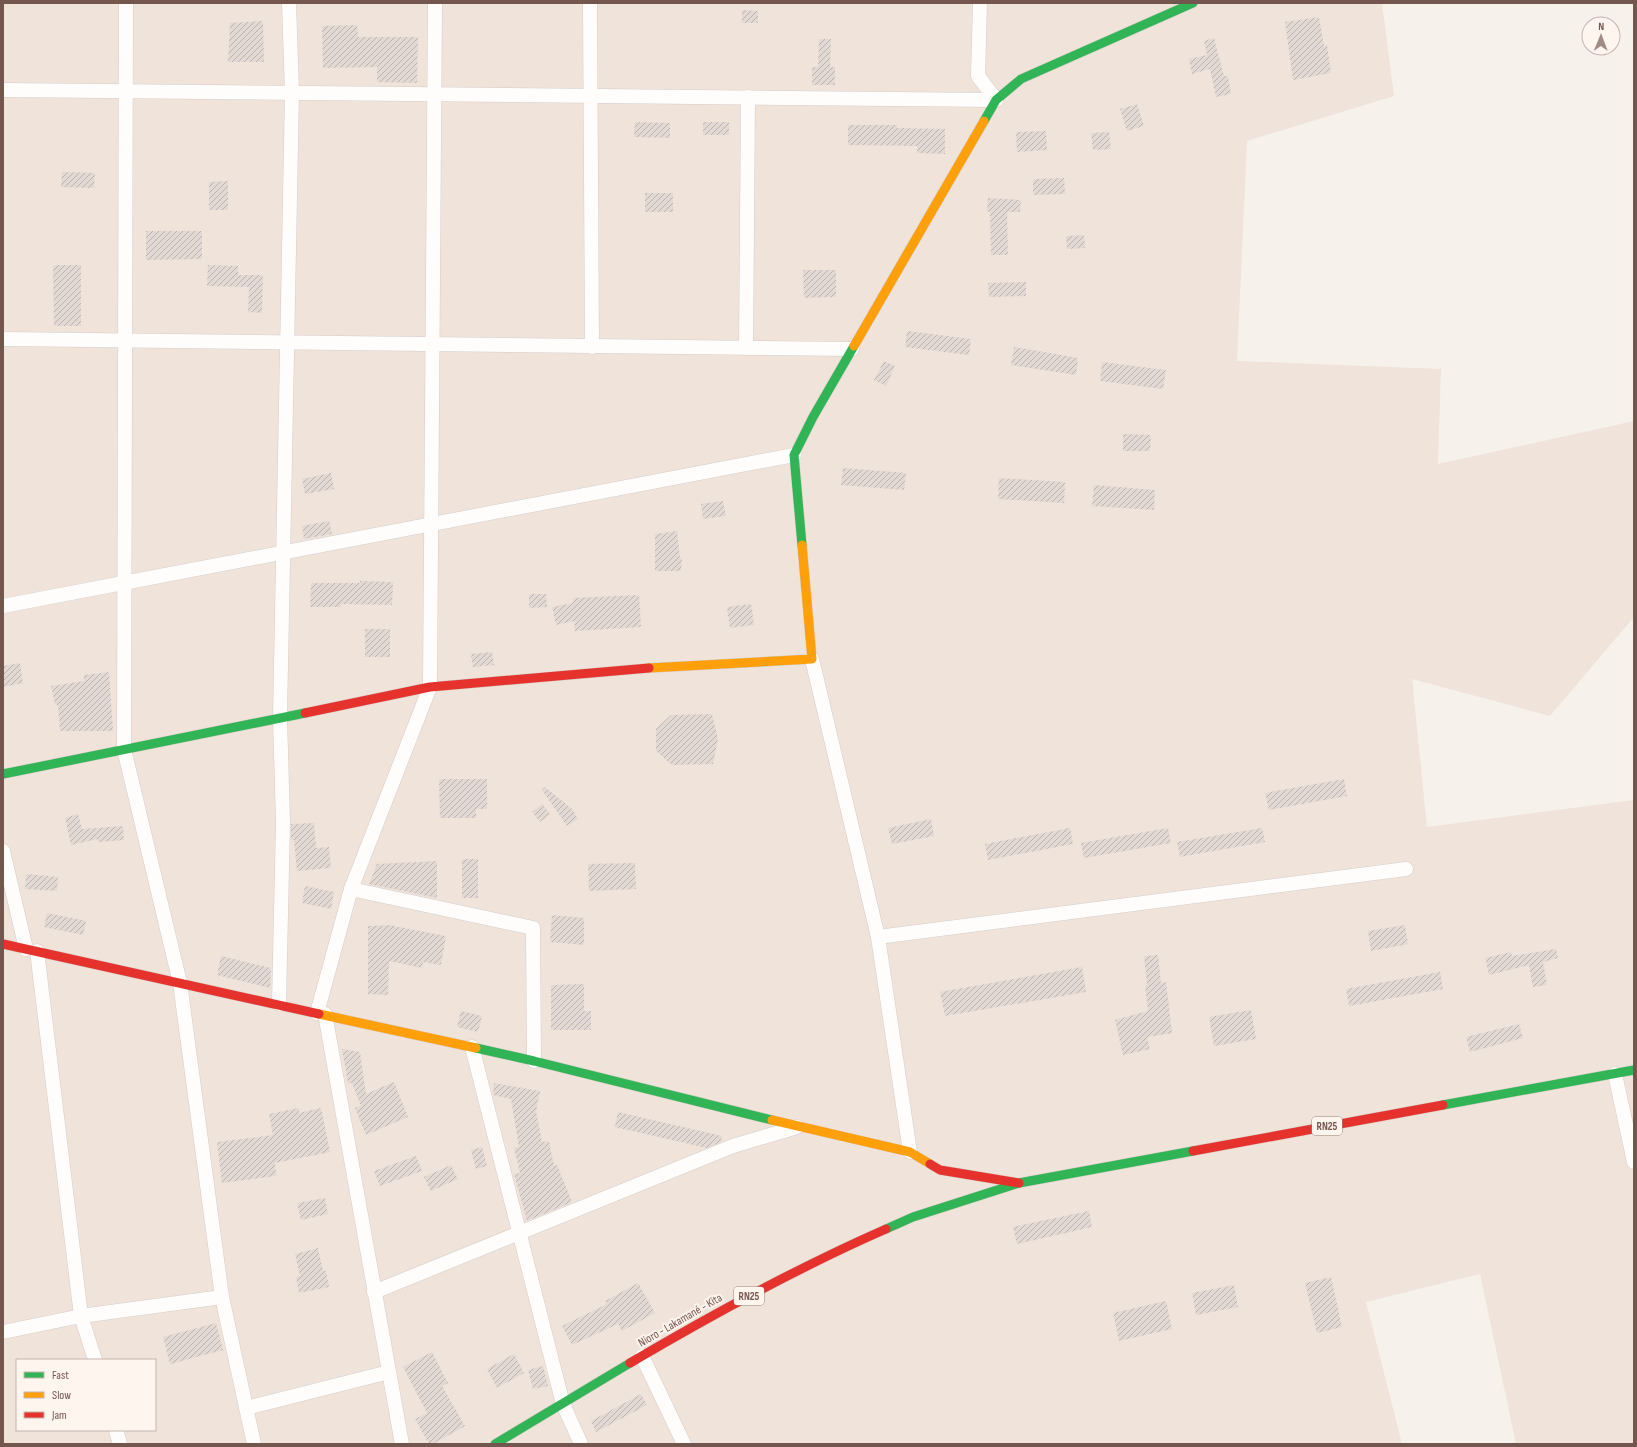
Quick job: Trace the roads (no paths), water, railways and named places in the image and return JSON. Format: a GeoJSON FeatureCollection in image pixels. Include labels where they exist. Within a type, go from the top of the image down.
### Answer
{"type":"FeatureCollection","features":[{"type":"Feature","properties":{"kind":"main road"},"geometry":{"type":"LineString","coordinates":[[3,774],[430,687],[632,669],[812,659],[794,455],[813,416],[996,100],[1021,79],[1193,3]]}},
{"type":"Feature","properties":{"kind":"main road"},"geometry":{"type":"LineString","coordinates":[[3,944],[534,1061],[910,1152],[940,1170],[1020,1182]]}},
{"type":"Feature","properties":{"kind":"main road","name":"RN25"},"geometry":{"type":"LineString","coordinates":[[1020,1182],[1634,1070]]}},
{"type":"Feature","properties":{"kind":"main road","name":"Nioro - Lakamané - Kita"},"geometry":{"type":"LineString","coordinates":[[495,1444],[699,1322],[833,1252],[913,1218],[1020,1182]]}},
{"type":"Feature","properties":{"kind":"street"},"geometry":{"type":"LineString","coordinates":[[126,3],[124,749],[180,983],[222,1297],[254,1444]]}},
{"type":"Feature","properties":{"kind":"street"},"geometry":{"type":"LineString","coordinates":[[279,1004],[283,822],[280,717],[292,93],[289,3]]}},
{"type":"Feature","properties":{"kind":"street"},"geometry":{"type":"LineString","coordinates":[[402,1444],[321,1014],[351,889],[430,687],[435,3]]}},
{"type":"Feature","properties":{"kind":"street"},"geometry":{"type":"LineString","coordinates":[[590,3],[592,346]]}},
{"type":"Feature","properties":{"kind":"street"},"geometry":{"type":"LineString","coordinates":[[980,3],[978,76],[996,100]]}},
{"type":"Feature","properties":{"kind":"street"},"geometry":{"type":"LineString","coordinates":[[3,90],[996,100]]}},
{"type":"Feature","properties":{"kind":"street"},"geometry":{"type":"LineString","coordinates":[[746,348],[748,97]]}},
{"type":"Feature","properties":{"kind":"street"},"geometry":{"type":"LineString","coordinates":[[3,339],[852,350]]}},
{"type":"Feature","properties":{"kind":"street"},"geometry":{"type":"LineString","coordinates":[[3,606],[431,526],[794,455]]}},
{"type":"Feature","properties":{"kind":"street"},"geometry":{"type":"LineString","coordinates":[[812,659],[878,937],[910,1152]]}},
{"type":"Feature","properties":{"kind":"street"},"geometry":{"type":"LineString","coordinates":[[3,851],[31,950],[81,1316],[95,1359]]}},
{"type":"Feature","properties":{"kind":"street"},"geometry":{"type":"LineString","coordinates":[[878,937],[1406,869]]}},
{"type":"Feature","properties":{"kind":"street"},"geometry":{"type":"LineString","coordinates":[[351,889],[533,928],[534,1061]]}},
{"type":"Feature","properties":{"kind":"street"},"geometry":{"type":"LineString","coordinates":[[472,1047],[563,1404],[581,1444]]}},
{"type":"Feature","properties":{"kind":"street"},"geometry":{"type":"LineString","coordinates":[[1615,1074],[1634,1162]]}},
{"type":"Feature","properties":{"kind":"street"},"geometry":{"type":"LineString","coordinates":[[374,1292],[733,1146],[800,1126]]}},
{"type":"Feature","properties":{"kind":"street"},"geometry":{"type":"LineString","coordinates":[[3,1332],[81,1316],[222,1297]]}},
{"type":"Feature","properties":{"kind":"street"},"geometry":{"type":"LineString","coordinates":[[642,1356],[684,1444]]}},
{"type":"Feature","properties":{"kind":"street"},"geometry":{"type":"LineString","coordinates":[[246,1408],[389,1372]]}},
{"type":"Feature","properties":{"kind":"street"},"geometry":{"type":"LineString","coordinates":[[116,1431],[120,1444]]}}]}
